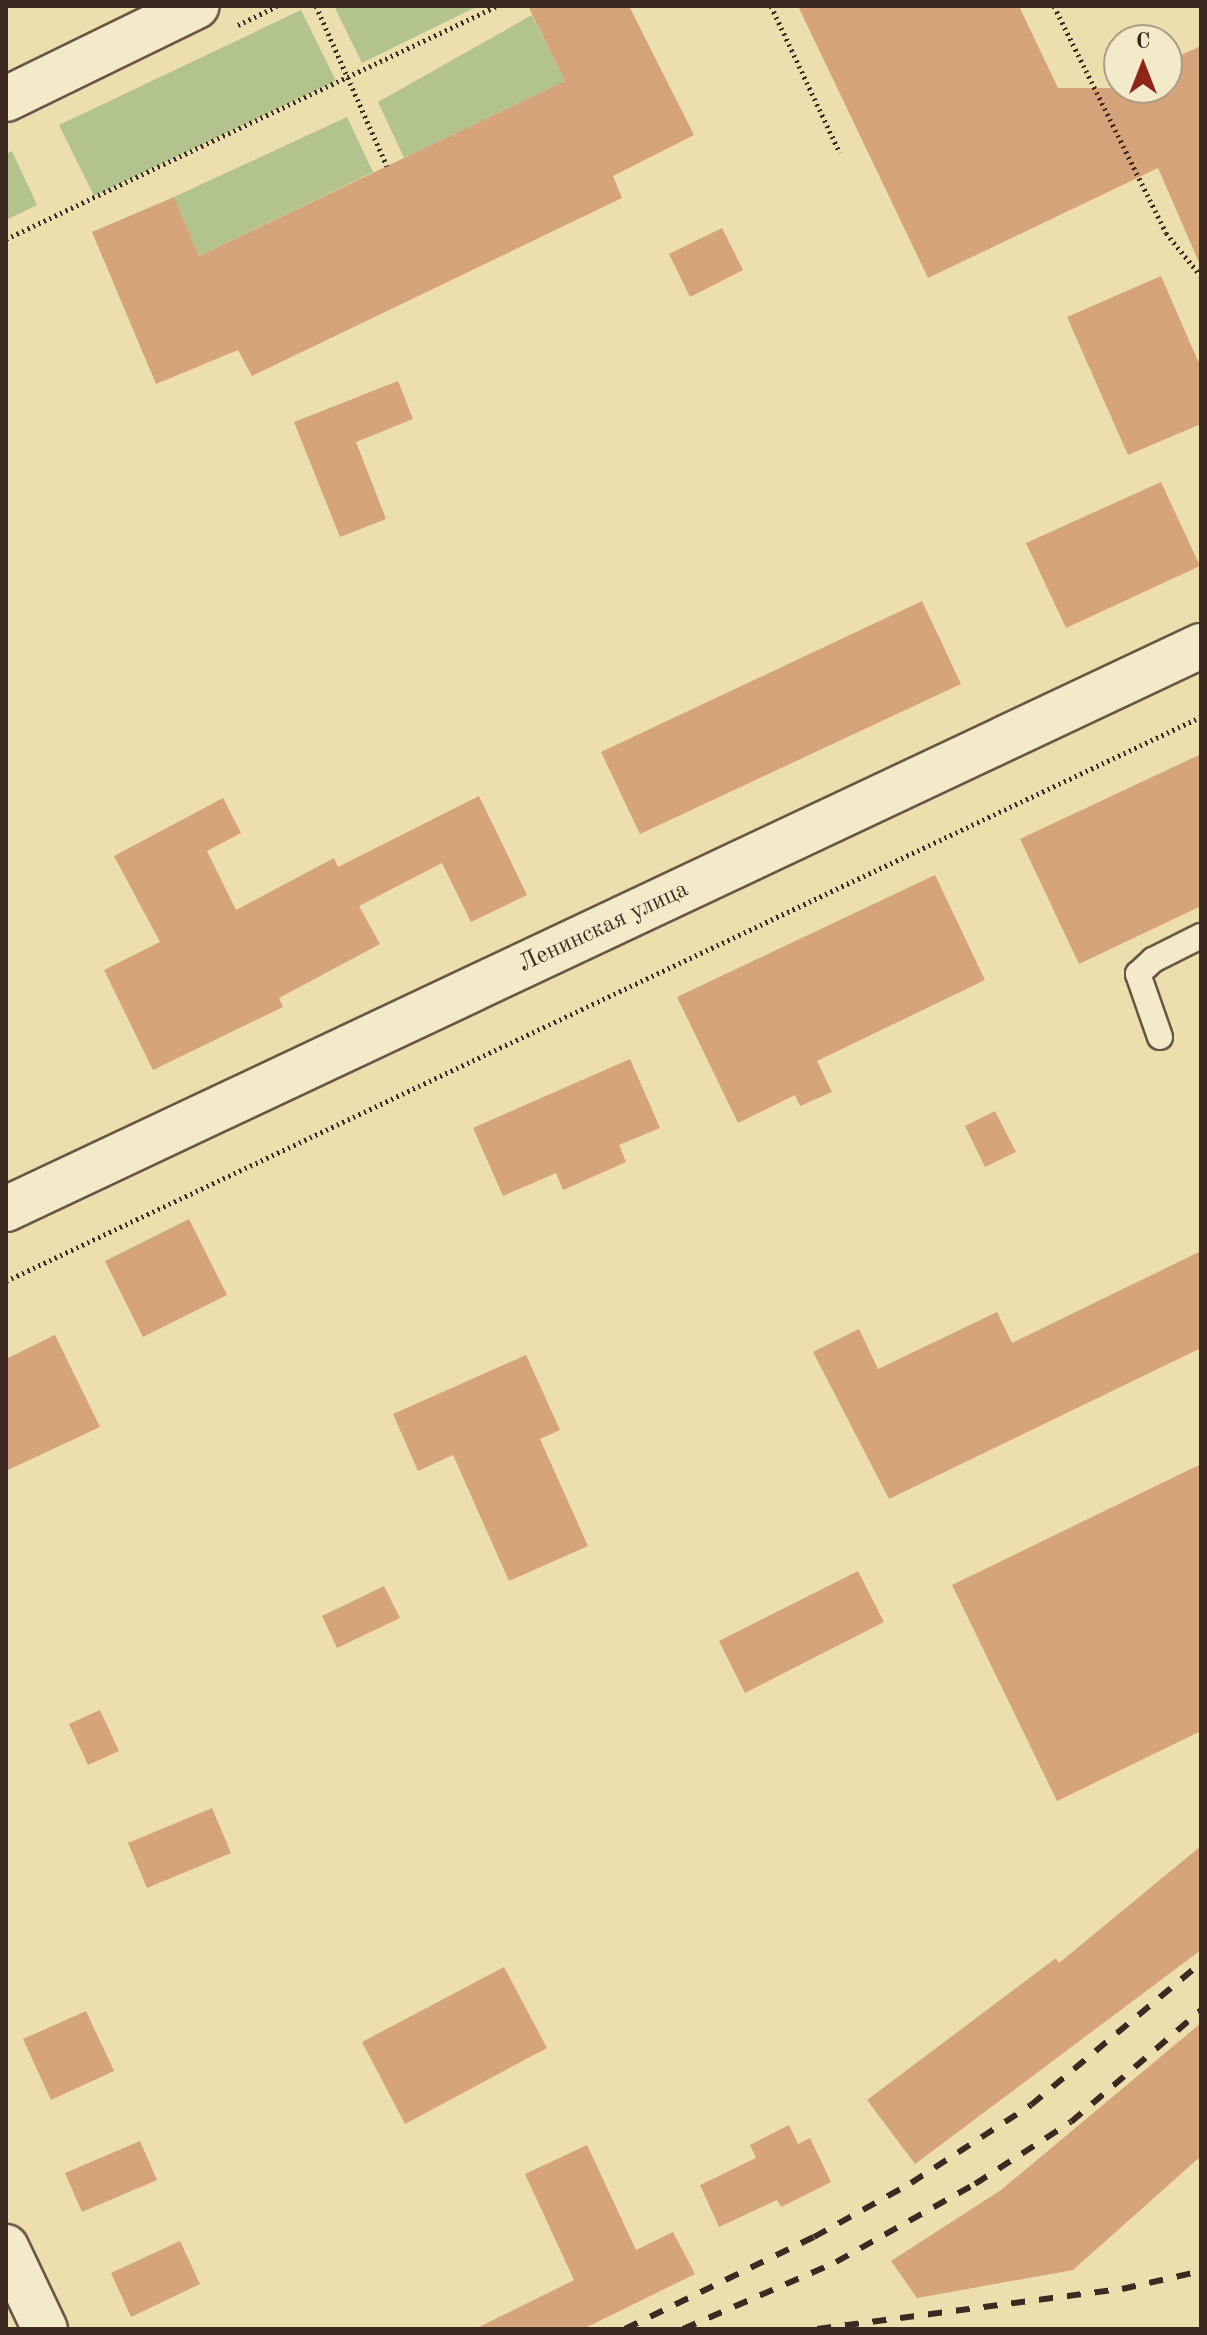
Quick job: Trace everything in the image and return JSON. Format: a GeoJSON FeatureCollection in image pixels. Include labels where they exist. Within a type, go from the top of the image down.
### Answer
{"type":"FeatureCollection","features":[{"type":"Feature","properties":{"kind":"main road"},"geometry":{"type":"LineString","coordinates":[[6,99],[197,6]]}},
{"type":"Feature","properties":{"kind":"main road","name":"Ленинская улица"},"geometry":{"type":"LineString","coordinates":[[6,1209],[1201,646]]}},
{"type":"Feature","properties":{"kind":"main road"},"geometry":{"type":"LineString","coordinates":[[6,2247],[45,2329]]}},
{"type":"Feature","properties":{"kind":"lane"},"geometry":{"type":"LineString","coordinates":[[1160,1037],[1138,974],[1153,960],[1201,936]]}},
{"type":"Feature","properties":{"kind":"path"},"geometry":{"type":"LineString","coordinates":[[316,6],[350,76],[387,166]]}},
{"type":"Feature","properties":{"kind":"path"},"geometry":{"type":"LineString","coordinates":[[6,239],[497,6]]}},
{"type":"Feature","properties":{"kind":"path"},"geometry":{"type":"LineString","coordinates":[[771,6],[840,153]]}},
{"type":"Feature","properties":{"kind":"path"},"geometry":{"type":"LineString","coordinates":[[1054,6],[1166,233],[1198,267],[1201,276]]}},
{"type":"Feature","properties":{"kind":"path"},"geometry":{"type":"LineString","coordinates":[[6,1281],[1201,717]]}},
{"type":"Feature","properties":{"kind":"green space"},"geometry":{"type":"Polygon","coordinates":[[[334,6],[478,6],[362,63],[334,6]]]}},
{"type":"Feature","properties":{"kind":"green space"},"geometry":{"type":"Polygon","coordinates":[[[301,10],[336,81],[94,196],[59,125],[301,10]]]}},
{"type":"Feature","properties":{"kind":"green space"},"geometry":{"type":"Polygon","coordinates":[[[532,15],[565,81],[404,158],[378,102],[532,15]]]}},
{"type":"Feature","properties":{"kind":"green space"},"geometry":{"type":"Polygon","coordinates":[[[347,117],[373,172],[199,256],[174,197],[347,117]]]}},
{"type":"Feature","properties":{"kind":"green space"},"geometry":{"type":"Polygon","coordinates":[[[12,151],[37,205],[6,220],[6,154],[12,151]]]}},
{"type":"Feature","properties":{"kind":"building"},"geometry":{"type":"Polygon","coordinates":[[[528,6],[629,6],[694,135],[613,176],[622,198],[252,376],[238,350],[156,384],[92,232],[174,197],[199,256],[565,81],[528,6]]]}},
{"type":"Feature","properties":{"kind":"building"},"geometry":{"type":"Polygon","coordinates":[[[798,6],[1019,6],[1058,88],[1103,88],[1103,104],[1183,104],[1183,54],[1201,46],[1201,267],[1158,168],[928,278],[798,6]]]}},
{"type":"Feature","properties":{"kind":"building"},"geometry":{"type":"Polygon","coordinates":[[[722,228],[743,270],[690,297],[669,254],[722,228]]]}},
{"type":"Feature","properties":{"kind":"building"},"geometry":{"type":"Polygon","coordinates":[[[1161,276],[1201,368],[1201,424],[1128,455],[1067,317],[1161,276]]]}},
{"type":"Feature","properties":{"kind":"building"},"geometry":{"type":"Polygon","coordinates":[[[398,381],[413,419],[356,442],[386,519],[340,537],[294,422],[398,381]]]}},
{"type":"Feature","properties":{"kind":"building"},"geometry":{"type":"Polygon","coordinates":[[[1161,482],[1200,566],[1066,628],[1026,543],[1161,482]]]}},
{"type":"Feature","properties":{"kind":"building"},"geometry":{"type":"Polygon","coordinates":[[[922,601],[961,684],[640,834],[601,752],[922,601]]]}},
{"type":"Feature","properties":{"kind":"building"},"geometry":{"type":"Polygon","coordinates":[[[1201,754],[1201,906],[1079,964],[1020,839],[1201,754]]]}},
{"type":"Feature","properties":{"kind":"building"},"geometry":{"type":"Polygon","coordinates":[[[479,796],[527,895],[471,922],[442,863],[359,906],[380,944],[279,998],[283,1007],[153,1070],[104,970],[160,942],[114,856],[223,798],[241,833],[207,851],[236,910],[334,858],[338,867],[479,796]]]}},
{"type":"Feature","properties":{"kind":"building"},"geometry":{"type":"Polygon","coordinates":[[[935,875],[985,980],[817,1061],[832,1092],[800,1106],[795,1095],[738,1123],[677,997],[935,875]]]}},
{"type":"Feature","properties":{"kind":"building"},"geometry":{"type":"Polygon","coordinates":[[[630,1059],[660,1128],[619,1145],[626,1162],[563,1190],[556,1173],[503,1196],[473,1128],[630,1059]]]}},
{"type":"Feature","properties":{"kind":"building"},"geometry":{"type":"Polygon","coordinates":[[[995,1111],[1016,1152],[985,1167],[965,1126],[995,1111]]]}},
{"type":"Feature","properties":{"kind":"building"},"geometry":{"type":"Polygon","coordinates":[[[189,1219],[227,1295],[143,1337],[105,1261],[189,1219]]]}},
{"type":"Feature","properties":{"kind":"building"},"geometry":{"type":"Polygon","coordinates":[[[1201,1251],[1201,1348],[889,1499],[813,1352],[859,1329],[878,1369],[997,1312],[1012,1343],[1201,1251]]]}},
{"type":"Feature","properties":{"kind":"building"},"geometry":{"type":"Polygon","coordinates":[[[55,1335],[100,1427],[6,1471],[6,1359],[55,1335]]]}},
{"type":"Feature","properties":{"kind":"building"},"geometry":{"type":"Polygon","coordinates":[[[526,1355],[560,1430],[540,1439],[588,1546],[509,1581],[453,1455],[418,1471],[393,1414],[526,1355]]]}},
{"type":"Feature","properties":{"kind":"building"},"geometry":{"type":"Polygon","coordinates":[[[1201,1464],[1201,1731],[1057,1801],[952,1585],[1201,1464]]]}},
{"type":"Feature","properties":{"kind":"building"},"geometry":{"type":"Polygon","coordinates":[[[858,1571],[884,1622],[745,1693],[719,1641],[858,1571]]]}},
{"type":"Feature","properties":{"kind":"building"},"geometry":{"type":"Polygon","coordinates":[[[384,1586],[400,1618],[337,1648],[322,1616],[384,1586]]]}},
{"type":"Feature","properties":{"kind":"building"},"geometry":{"type":"Polygon","coordinates":[[[100,1710],[119,1751],[88,1765],[69,1724],[100,1710]]]}},
{"type":"Feature","properties":{"kind":"building"},"geometry":{"type":"Polygon","coordinates":[[[212,1808],[231,1853],[147,1888],[128,1843],[212,1808]]]}},
{"type":"Feature","properties":{"kind":"building"},"geometry":{"type":"Polygon","coordinates":[[[1201,1846],[1201,1950],[915,2164],[867,2100],[1056,1958],[1059,1963],[1201,1846]]]}},
{"type":"Feature","properties":{"kind":"building"},"geometry":{"type":"Polygon","coordinates":[[[504,1967],[547,2048],[405,2124],[362,2042],[504,1967]]]}},
{"type":"Feature","properties":{"kind":"building"},"geometry":{"type":"Polygon","coordinates":[[[86,2011],[114,2071],[51,2100],[23,2039],[86,2011]]]}},
{"type":"Feature","properties":{"kind":"building"},"geometry":{"type":"Polygon","coordinates":[[[1201,2023],[1201,2156],[1073,2270],[917,2298],[891,2261],[1001,2190],[1201,2023]]]}},
{"type":"Feature","properties":{"kind":"building"},"geometry":{"type":"Polygon","coordinates":[[[789,2125],[798,2144],[810,2138],[831,2182],[781,2207],[777,2200],[719,2227],[700,2185],[756,2158],[750,2145],[789,2125]]]}},
{"type":"Feature","properties":{"kind":"building"},"geometry":{"type":"Polygon","coordinates":[[[140,2141],[157,2180],[82,2212],[65,2173],[140,2141]]]}},
{"type":"Feature","properties":{"kind":"building"},"geometry":{"type":"Polygon","coordinates":[[[587,2145],[636,2250],[673,2232],[695,2274],[583,2329],[475,2329],[574,2280],[525,2174],[587,2145]]]}},
{"type":"Feature","properties":{"kind":"building"},"geometry":{"type":"Polygon","coordinates":[[[180,2241],[200,2284],[131,2317],[111,2273],[180,2241]]]}},
{"type":"Feature","properties":{"kind":"railway"},"geometry":{"type":"LineString","coordinates":[[625,2329],[814,2237],[911,2183],[1031,2105],[1201,1963]]}},
{"type":"Feature","properties":{"kind":"railway"},"geometry":{"type":"LineString","coordinates":[[683,2329],[836,2262],[975,2184],[1071,2122],[1201,2010]]}},
{"type":"Feature","properties":{"kind":"railway"},"geometry":{"type":"LineString","coordinates":[[817,2329],[1122,2289],[1201,2271]]}}]}
